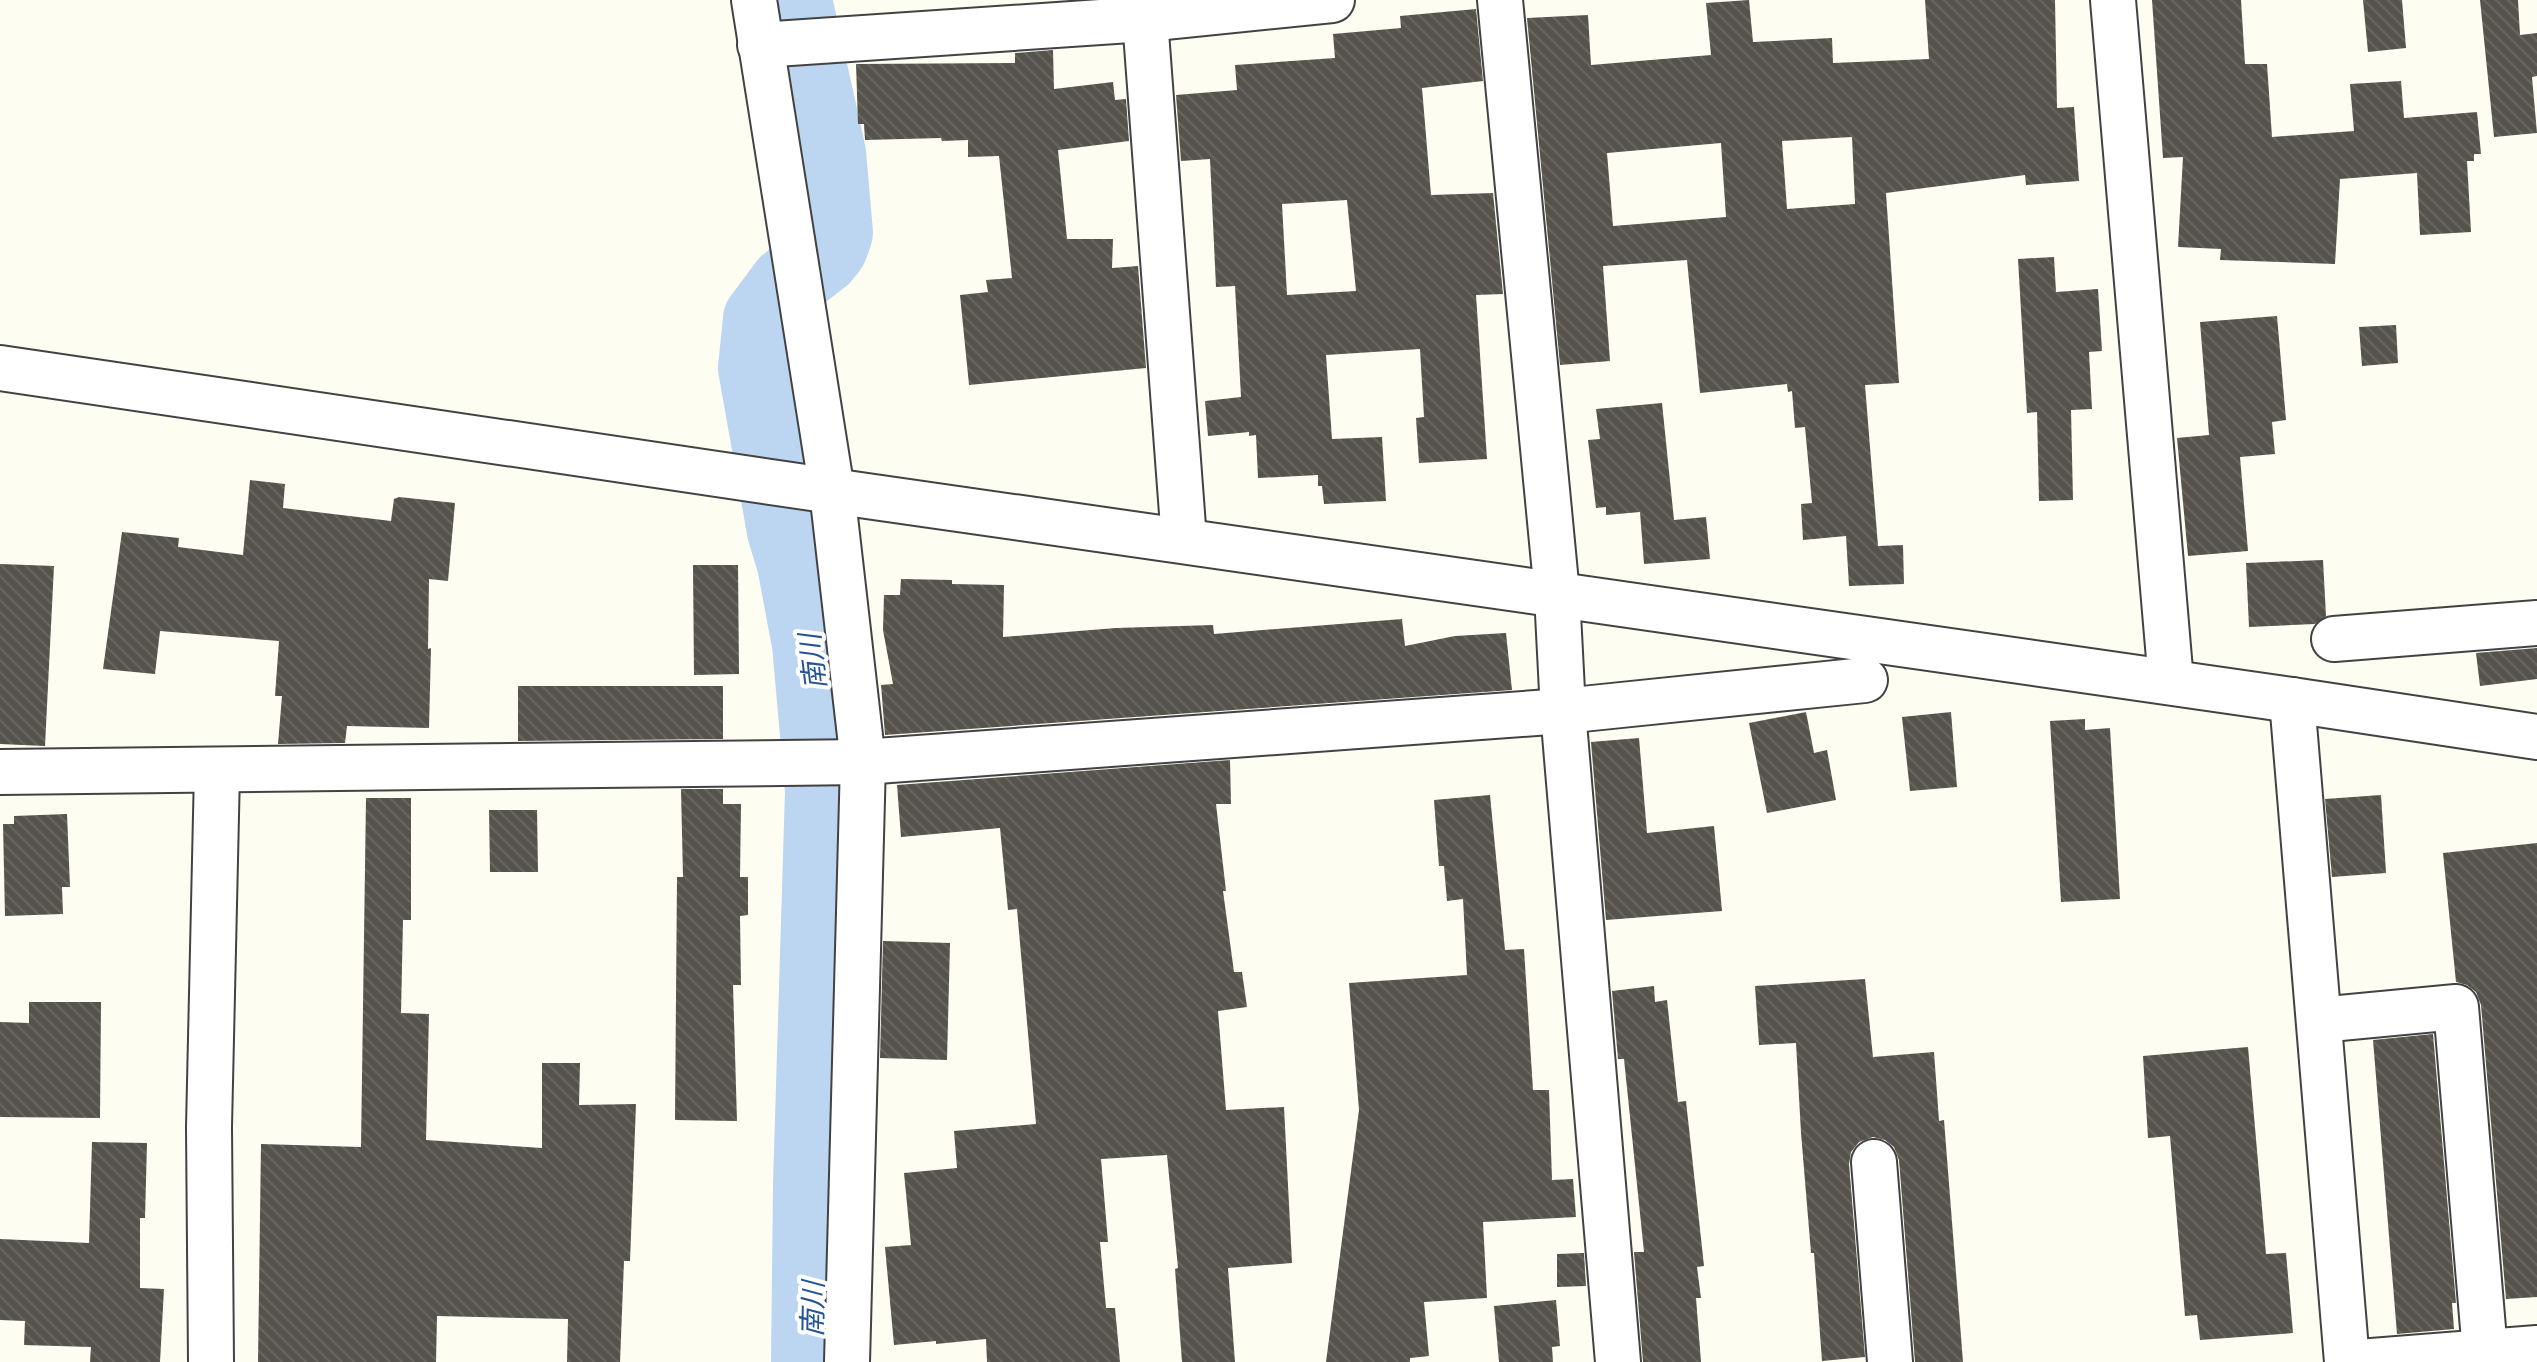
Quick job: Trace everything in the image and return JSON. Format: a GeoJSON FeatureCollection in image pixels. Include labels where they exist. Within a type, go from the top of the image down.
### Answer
{"type":"FeatureCollection","features":[{"type":"Feature","properties":{"kind":"street"},"geometry":{"type":"LineString","coordinates":[[754,0],[832,491],[863,762],[847,1362]]}},
{"type":"Feature","properties":{"kind":"street"},"geometry":{"type":"LineString","coordinates":[[760,45],[1145,19],[1332,0]]}},
{"type":"Feature","properties":{"kind":"street"},"geometry":{"type":"LineString","coordinates":[[1500,0],[1557,594],[1563,711],[1618,1362]]}},
{"type":"Feature","properties":{"kind":"street"},"geometry":{"type":"LineString","coordinates":[[2113,0],[2171,682]]}},
{"type":"Feature","properties":{"kind":"street"},"geometry":{"type":"LineString","coordinates":[[1145,19],[1184,540]]}},
{"type":"Feature","properties":{"kind":"street"},"geometry":{"type":"LineString","coordinates":[[0,368],[2537,737]]}},
{"type":"Feature","properties":{"kind":"street"},"geometry":{"type":"LineString","coordinates":[[2334,639],[2537,623]]}},
{"type":"Feature","properties":{"kind":"street"},"geometry":{"type":"LineString","coordinates":[[0,772],[863,762],[1563,711],[1865,680]]}},
{"type":"Feature","properties":{"kind":"street"},"geometry":{"type":"LineString","coordinates":[[2292,700],[2347,1362]]}},
{"type":"Feature","properties":{"kind":"street"},"geometry":{"type":"LineString","coordinates":[[211,1362],[209,1127],[217,771]]}},
{"type":"Feature","properties":{"kind":"street"},"geometry":{"type":"LineString","coordinates":[[2319,1020],[2456,1007],[2485,1352]]}},
{"type":"Feature","properties":{"kind":"street"},"geometry":{"type":"LineString","coordinates":[[1874,1162],[1890,1362]]}},
{"type":"Feature","properties":{"kind":"street"},"geometry":{"type":"LineString","coordinates":[[2359,1362],[2537,1348]]}},
{"type":"Feature","properties":{"kind":"building"},"geometry":{"type":"Polygon","coordinates":[[[1749,0],[1753,42],[1832,38],[1833,63],[1929,59],[1925,0],[2055,0],[2057,108],[2074,107],[2079,181],[2026,185],[2025,175],[1886,193],[1899,383],[1865,385],[1878,546],[1903,545],[1904,584],[1849,586],[1846,536],[1803,540],[1801,504],[1812,503],[1805,427],[1795,428],[1792,391],[1788,392],[1787,384],[1700,393],[1687,260],[1603,266],[1610,361],[1560,365],[1527,18],[1588,15],[1591,65],[1711,55],[1706,3],[1749,0]],[[1852,137],[1782,141],[1787,209],[1855,204],[1852,137]],[[1721,143],[1607,153],[1613,226],[1726,217],[1721,143]]]}},
{"type":"Feature","properties":{"kind":"building"},"geometry":{"type":"Polygon","coordinates":[[[2152,0],[2241,0],[2245,64],[2267,64],[2272,137],[2354,131],[2350,84],[2401,81],[2404,118],[2477,112],[2481,154],[2474,154],[2474,161],[2467,161],[2471,232],[2420,235],[2417,173],[2340,179],[2335,264],[2220,260],[2221,249],[2178,247],[2183,157],[2163,158],[2152,0]]]}},
{"type":"Feature","properties":{"kind":"building"},"geometry":{"type":"Polygon","coordinates":[[[2363,0],[2402,0],[2406,48],[2368,52],[2363,0]]]}},
{"type":"Feature","properties":{"kind":"building"},"geometry":{"type":"Polygon","coordinates":[[[2480,0],[2518,0],[2520,35],[2537,33],[2537,76],[2532,77],[2537,133],[2494,137],[2480,0]]]}},
{"type":"Feature","properties":{"kind":"building"},"geometry":{"type":"Polygon","coordinates":[[[1476,9],[1483,81],[1422,88],[1431,195],[1493,193],[1503,294],[1476,295],[1487,459],[1419,463],[1416,418],[1424,417],[1420,349],[1326,355],[1332,439],[1382,437],[1386,501],[1324,504],[1318,475],[1258,478],[1256,435],[1249,436],[1249,432],[1208,436],[1205,401],[1241,397],[1235,286],[1216,287],[1210,159],[1181,161],[1176,95],[1237,90],[1235,65],[1335,58],[1333,34],[1401,28],[1400,16],[1476,9]],[[1347,200],[1282,204],[1287,295],[1356,291],[1347,200]]]}},
{"type":"Feature","properties":{"kind":"building"},"geometry":{"type":"Polygon","coordinates":[[[1053,50],[1054,89],[1113,82],[1115,100],[1126,99],[1129,141],[1058,150],[1067,239],[1113,239],[1112,268],[1138,266],[1146,368],[969,385],[960,295],[988,292],[986,280],[1012,278],[999,156],[968,157],[968,140],[865,140],[864,124],[858,124],[856,64],[1015,63],[1015,53],[1053,50]]]}},
{"type":"Feature","properties":{"kind":"building"},"geometry":{"type":"Polygon","coordinates":[[[2054,257],[2056,292],[2098,289],[2102,351],[2089,352],[2092,409],[2071,410],[2073,500],[2039,501],[2037,412],[2027,413],[2018,259],[2054,257]]]}},
{"type":"Feature","properties":{"kind":"building"},"geometry":{"type":"Polygon","coordinates":[[[2277,316],[2286,420],[2272,422],[2275,454],[2240,457],[2248,551],[2188,556],[2177,438],[2209,435],[2200,322],[2277,316]]]}},
{"type":"Feature","properties":{"kind":"building"},"geometry":{"type":"Polygon","coordinates":[[[2396,325],[2398,363],[2362,366],[2359,327],[2396,325]]]}},
{"type":"Feature","properties":{"kind":"building"},"geometry":{"type":"Polygon","coordinates":[[[1662,403],[1674,520],[1706,517],[1710,559],[1644,564],[1640,512],[1606,515],[1606,507],[1596,508],[1588,440],[1600,439],[1596,409],[1662,403]]]}},
{"type":"Feature","properties":{"kind":"building"},"geometry":{"type":"Polygon","coordinates":[[[250,480],[285,484],[283,508],[391,521],[394,499],[399,497],[455,503],[448,581],[429,579],[429,728],[347,726],[345,743],[278,744],[282,696],[275,696],[279,641],[160,631],[155,674],[103,669],[122,532],[179,538],[178,547],[243,555],[250,480]]]}},
{"type":"Feature","properties":{"kind":"building"},"geometry":{"type":"Polygon","coordinates":[[[2323,560],[2326,616],[2315,624],[2249,627],[2246,563],[2323,560]]]}},
{"type":"Feature","properties":{"kind":"building"},"geometry":{"type":"Polygon","coordinates":[[[0,564],[54,566],[45,746],[0,744],[0,564]]]}},
{"type":"Feature","properties":{"kind":"building"},"geometry":{"type":"Polygon","coordinates":[[[693,565],[738,565],[739,674],[694,675],[693,565]]]}},
{"type":"Feature","properties":{"kind":"building"},"geometry":{"type":"Polygon","coordinates":[[[901,579],[1004,585],[1003,637],[1116,628],[1213,625],[1214,634],[1402,619],[1405,646],[1455,636],[1506,633],[1512,690],[885,735],[881,685],[893,684],[883,630],[884,595],[900,595],[901,579]]]}},
{"type":"Feature","properties":{"kind":"building"},"geometry":{"type":"Polygon","coordinates":[[[2537,648],[2537,679],[2480,686],[2476,653],[2537,648]]]}},
{"type":"Feature","properties":{"kind":"building"},"geometry":{"type":"Polygon","coordinates":[[[518,686],[723,686],[723,739],[518,741],[518,686]]]}},
{"type":"Feature","properties":{"kind":"building"},"geometry":{"type":"Polygon","coordinates":[[[1806,712],[1814,753],[1827,750],[1836,800],[1767,813],[1749,723],[1806,712]]]}},
{"type":"Feature","properties":{"kind":"building"},"geometry":{"type":"Polygon","coordinates":[[[1951,712],[1957,787],[1910,791],[1902,717],[1951,712]]]}},
{"type":"Feature","properties":{"kind":"building"},"geometry":{"type":"Polygon","coordinates":[[[2085,719],[2085,730],[2110,728],[2120,899],[2061,902],[2050,721],[2085,719]]]}},
{"type":"Feature","properties":{"kind":"building"},"geometry":{"type":"Polygon","coordinates":[[[1639,738],[1647,833],[1714,826],[1722,911],[1606,920],[1591,742],[1639,738]]]}},
{"type":"Feature","properties":{"kind":"building"},"geometry":{"type":"Polygon","coordinates":[[[1230,760],[1231,804],[1216,804],[1234,972],[1242,972],[1247,1007],[1218,1011],[1226,1110],[1284,1107],[1292,1263],[1228,1268],[1235,1362],[1182,1362],[1175,1269],[1178,1268],[1167,1155],[1101,1159],[1108,1242],[1100,1242],[1106,1308],[1115,1308],[1120,1362],[987,1362],[986,1339],[894,1345],[885,1247],[911,1245],[904,1173],[957,1168],[954,1131],[1036,1124],[1017,909],[1008,910],[1000,828],[901,837],[897,785],[1230,760]]]}},
{"type":"Feature","properties":{"kind":"building"},"geometry":{"type":"Polygon","coordinates":[[[681,789],[723,789],[723,804],[741,804],[740,877],[748,877],[748,915],[740,916],[741,985],[733,985],[737,1121],[675,1120],[677,877],[683,877],[681,789]]]}},
{"type":"Feature","properties":{"kind":"building"},"geometry":{"type":"Polygon","coordinates":[[[1490,795],[1505,950],[1524,949],[1533,1090],[1549,1090],[1552,1180],[1573,1179],[1576,1217],[1483,1222],[1487,1298],[1424,1302],[1429,1356],[1410,1358],[1410,1362],[1326,1362],[1359,1110],[1349,983],[1467,975],[1463,899],[1447,901],[1444,866],[1439,866],[1434,800],[1490,795]]]}},
{"type":"Feature","properties":{"kind":"building"},"geometry":{"type":"Polygon","coordinates":[[[2381,795],[2386,873],[2332,877],[2325,799],[2381,795]]]}},
{"type":"Feature","properties":{"kind":"building"},"geometry":{"type":"Polygon","coordinates":[[[366,798],[411,798],[411,920],[403,920],[401,1013],[429,1014],[426,1140],[542,1148],[542,1063],[580,1063],[579,1105],[636,1104],[630,1261],[624,1261],[620,1362],[567,1362],[568,1319],[437,1316],[436,1362],[258,1362],[261,1144],[361,1147],[366,798]]]}},
{"type":"Feature","properties":{"kind":"building"},"geometry":{"type":"Polygon","coordinates":[[[489,810],[537,810],[538,872],[490,872],[489,810]]]}},
{"type":"Feature","properties":{"kind":"building"},"geometry":{"type":"Polygon","coordinates":[[[67,814],[70,887],[62,887],[63,914],[5,916],[3,824],[14,824],[14,816],[67,814]]]}},
{"type":"Feature","properties":{"kind":"building"},"geometry":{"type":"Polygon","coordinates":[[[2537,843],[2537,1297],[2506,1299],[2481,1005],[2476,992],[2456,982],[2443,853],[2537,843]]]}},
{"type":"Feature","properties":{"kind":"building"},"geometry":{"type":"Polygon","coordinates":[[[883,941],[950,943],[947,1060],[880,1058],[883,941]]]}},
{"type":"Feature","properties":{"kind":"building"},"geometry":{"type":"Polygon","coordinates":[[[1865,979],[1873,1057],[1934,1052],[1939,1121],[1944,1120],[1963,1362],[1915,1362],[1899,1160],[1894,1147],[1885,1140],[1873,1137],[1859,1142],[1851,1152],[1849,1164],[1865,1357],[1822,1361],[1796,1043],[1759,1045],[1755,986],[1865,979]]]}},
{"type":"Feature","properties":{"kind":"building"},"geometry":{"type":"Polygon","coordinates":[[[1654,986],[1655,1002],[1667,1000],[1678,1102],[1686,1101],[1704,1266],[1697,1267],[1701,1298],[1696,1298],[1701,1362],[1643,1362],[1634,1252],[1644,1252],[1624,1059],[1618,1059],[1612,991],[1654,986]]]}},
{"type":"Feature","properties":{"kind":"building"},"geometry":{"type":"Polygon","coordinates":[[[29,1002],[101,1002],[100,1118],[0,1117],[0,1022],[29,1023],[29,1002]]]}},
{"type":"Feature","properties":{"kind":"building"},"geometry":{"type":"Polygon","coordinates":[[[2433,1034],[2456,1303],[2452,1303],[2454,1329],[2397,1334],[2373,1040],[2433,1034]]]}},
{"type":"Feature","properties":{"kind":"building"},"geometry":{"type":"Polygon","coordinates":[[[2248,1047],[2266,1254],[2286,1253],[2293,1333],[2200,1340],[2197,1315],[2185,1316],[2170,1136],[2148,1138],[2143,1056],[2248,1047]]]}},
{"type":"Feature","properties":{"kind":"building"},"geometry":{"type":"Polygon","coordinates":[[[92,1142],[147,1143],[145,1218],[140,1218],[140,1288],[164,1289],[160,1362],[90,1362],[91,1347],[24,1345],[25,1321],[0,1320],[0,1239],[89,1243],[92,1142]]]}},
{"type":"Feature","properties":{"kind":"building"},"geometry":{"type":"Polygon","coordinates":[[[1584,1253],[1586,1286],[1557,1287],[1557,1254],[1584,1253]]]}},
{"type":"Feature","properties":{"kind":"building"},"geometry":{"type":"Polygon","coordinates":[[[1556,1300],[1560,1346],[1552,1347],[1553,1362],[1499,1362],[1494,1306],[1556,1300]]]}},
{"type":"Feature","properties":{"kind":"waterway","name":"南川"},"geometry":{"type":"LineString","coordinates":[[794,0],[828,153],[835,233],[822,257],[787,284],[761,319],[756,368],[785,531],[795,564],[810,644],[823,791],[809,1362]]}}]}
